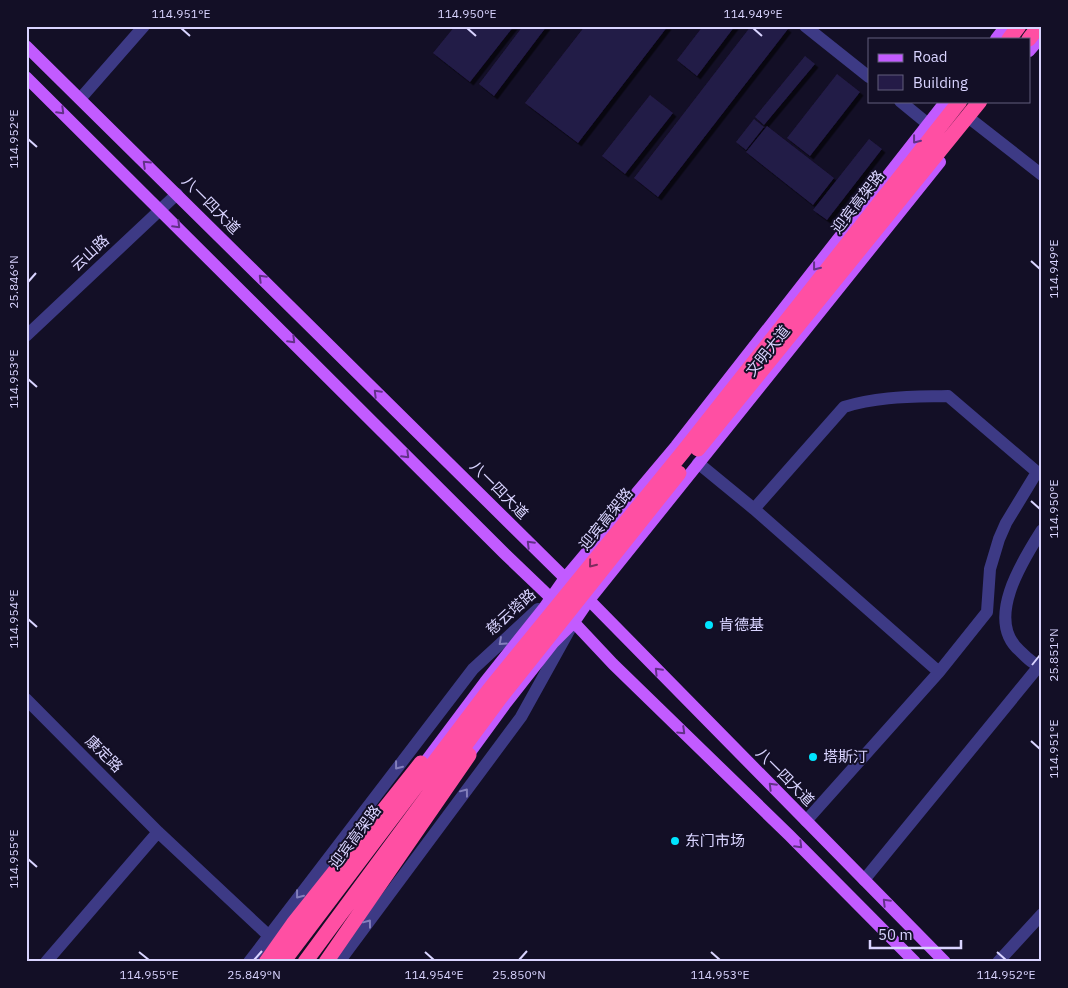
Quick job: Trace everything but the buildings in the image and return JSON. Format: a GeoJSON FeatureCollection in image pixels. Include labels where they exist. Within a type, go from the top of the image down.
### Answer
{"type":"FeatureCollection","features":[{"type":"Feature","properties":{"kind":"highway"},"geometry":{"type":"LineString","coordinates":[[1010,38],[1019,26]]}},
{"type":"Feature","properties":{"kind":"highway"},"geometry":{"type":"LineString","coordinates":[[1030,38],[1039,26]]}},
{"type":"Feature","properties":{"kind":"highway","name":"迎宾高架路"},"geometry":{"type":"LineString","coordinates":[[283,962],[489,690],[683,452],[959,102]]}},
{"type":"Feature","properties":{"kind":"highway","name":"迎宾高架路"},"geometry":{"type":"LineString","coordinates":[[305,962],[500,698],[979,102]]}},
{"type":"Feature","properties":{"kind":"highway"},"geometry":{"type":"LineString","coordinates":[[266,962],[293,924],[485,682]]}},
{"type":"Feature","properties":{"kind":"highway"},"geometry":{"type":"LineString","coordinates":[[326,962],[506,703]]}},
{"type":"Feature","properties":{"kind":"main road"},"geometry":{"type":"LineString","coordinates":[[997,38],[1006,26]]}},
{"type":"Feature","properties":{"kind":"main road"},"geometry":{"type":"LineString","coordinates":[[1030,50],[1042,36]]}},
{"type":"Feature","properties":{"kind":"main road","name":"八一四大道"},"geometry":{"type":"LineString","coordinates":[[26,46],[589,600],[945,962]]}},
{"type":"Feature","properties":{"kind":"main road"},"geometry":{"type":"LineString","coordinates":[[26,77],[551,598],[613,664],[789,835],[915,962]]}},
{"type":"Feature","properties":{"kind":"main road","name":"文明大道"},"geometry":{"type":"LineString","coordinates":[[551,598],[565,578],[676,446],[945,102]]}},
{"type":"Feature","properties":{"kind":"main road","name":"文明大道"},"geometry":{"type":"LineString","coordinates":[[574,622],[589,600],[698,463],[988,102]]}},
{"type":"Feature","properties":{"kind":"main road","name":"慈云塔路"},"geometry":{"type":"LineString","coordinates":[[275,962],[485,682],[551,598]]}},
{"type":"Feature","properties":{"kind":"main road"},"geometry":{"type":"LineString","coordinates":[[317,962],[506,703],[553,643],[574,622]]}},
{"type":"Feature","properties":{"kind":"street"},"geometry":{"type":"LineString","coordinates":[[80,99],[144,26]]}},
{"type":"Feature","properties":{"kind":"street"},"geometry":{"type":"LineString","coordinates":[[805,26],[868,76]]}},
{"type":"Feature","properties":{"kind":"street"},"geometry":{"type":"LineString","coordinates":[[901,102],[928,124]]}},
{"type":"Feature","properties":{"kind":"street"},"geometry":{"type":"LineString","coordinates":[[973,121],[1042,175]]}},
{"type":"Feature","properties":{"kind":"street","name":"云山路"},"geometry":{"type":"LineString","coordinates":[[26,336],[177,194]]}},
{"type":"Feature","properties":{"kind":"street"},"geometry":{"type":"LineString","coordinates":[[754,509],[844,407],[858,402],[884,398],[948,396],[1037,472],[1006,523],[999,539],[990,569],[988,612],[939,672],[806,821]]}},
{"type":"Feature","properties":{"kind":"street"},"geometry":{"type":"LineString","coordinates":[[698,463],[754,509],[939,672]]}},
{"type":"Feature","properties":{"kind":"street"},"geometry":{"type":"LineString","coordinates":[[864,880],[1040,666],[1015,647],[1006,630],[1006,608],[1013,580],[1042,530]]}},
{"type":"Feature","properties":{"kind":"street","name":"慈云塔路"},"geometry":{"type":"LineString","coordinates":[[249,962],[473,669],[551,598]]}},
{"type":"Feature","properties":{"kind":"street"},"geometry":{"type":"LineString","coordinates":[[339,962],[521,717],[574,622]]}},
{"type":"Feature","properties":{"kind":"street","name":"康定路"},"geometry":{"type":"LineString","coordinates":[[26,699],[158,832],[268,935]]}},
{"type":"Feature","properties":{"kind":"street"},"geometry":{"type":"LineString","coordinates":[[46,962],[158,832]]}},
{"type":"Feature","properties":{"kind":"street"},"geometry":{"type":"LineString","coordinates":[[998,962],[1042,914]]}},
{"type":"Feature","properties":{"kind":"place","name":"肯德基"},"geometry":{"type":"Point","coordinates":[709,625]}},
{"type":"Feature","properties":{"kind":"place","name":"塔斯汀"},"geometry":{"type":"Point","coordinates":[813,757]}},
{"type":"Feature","properties":{"kind":"place","name":"东门市场"},"geometry":{"type":"Point","coordinates":[675,841]}}]}
